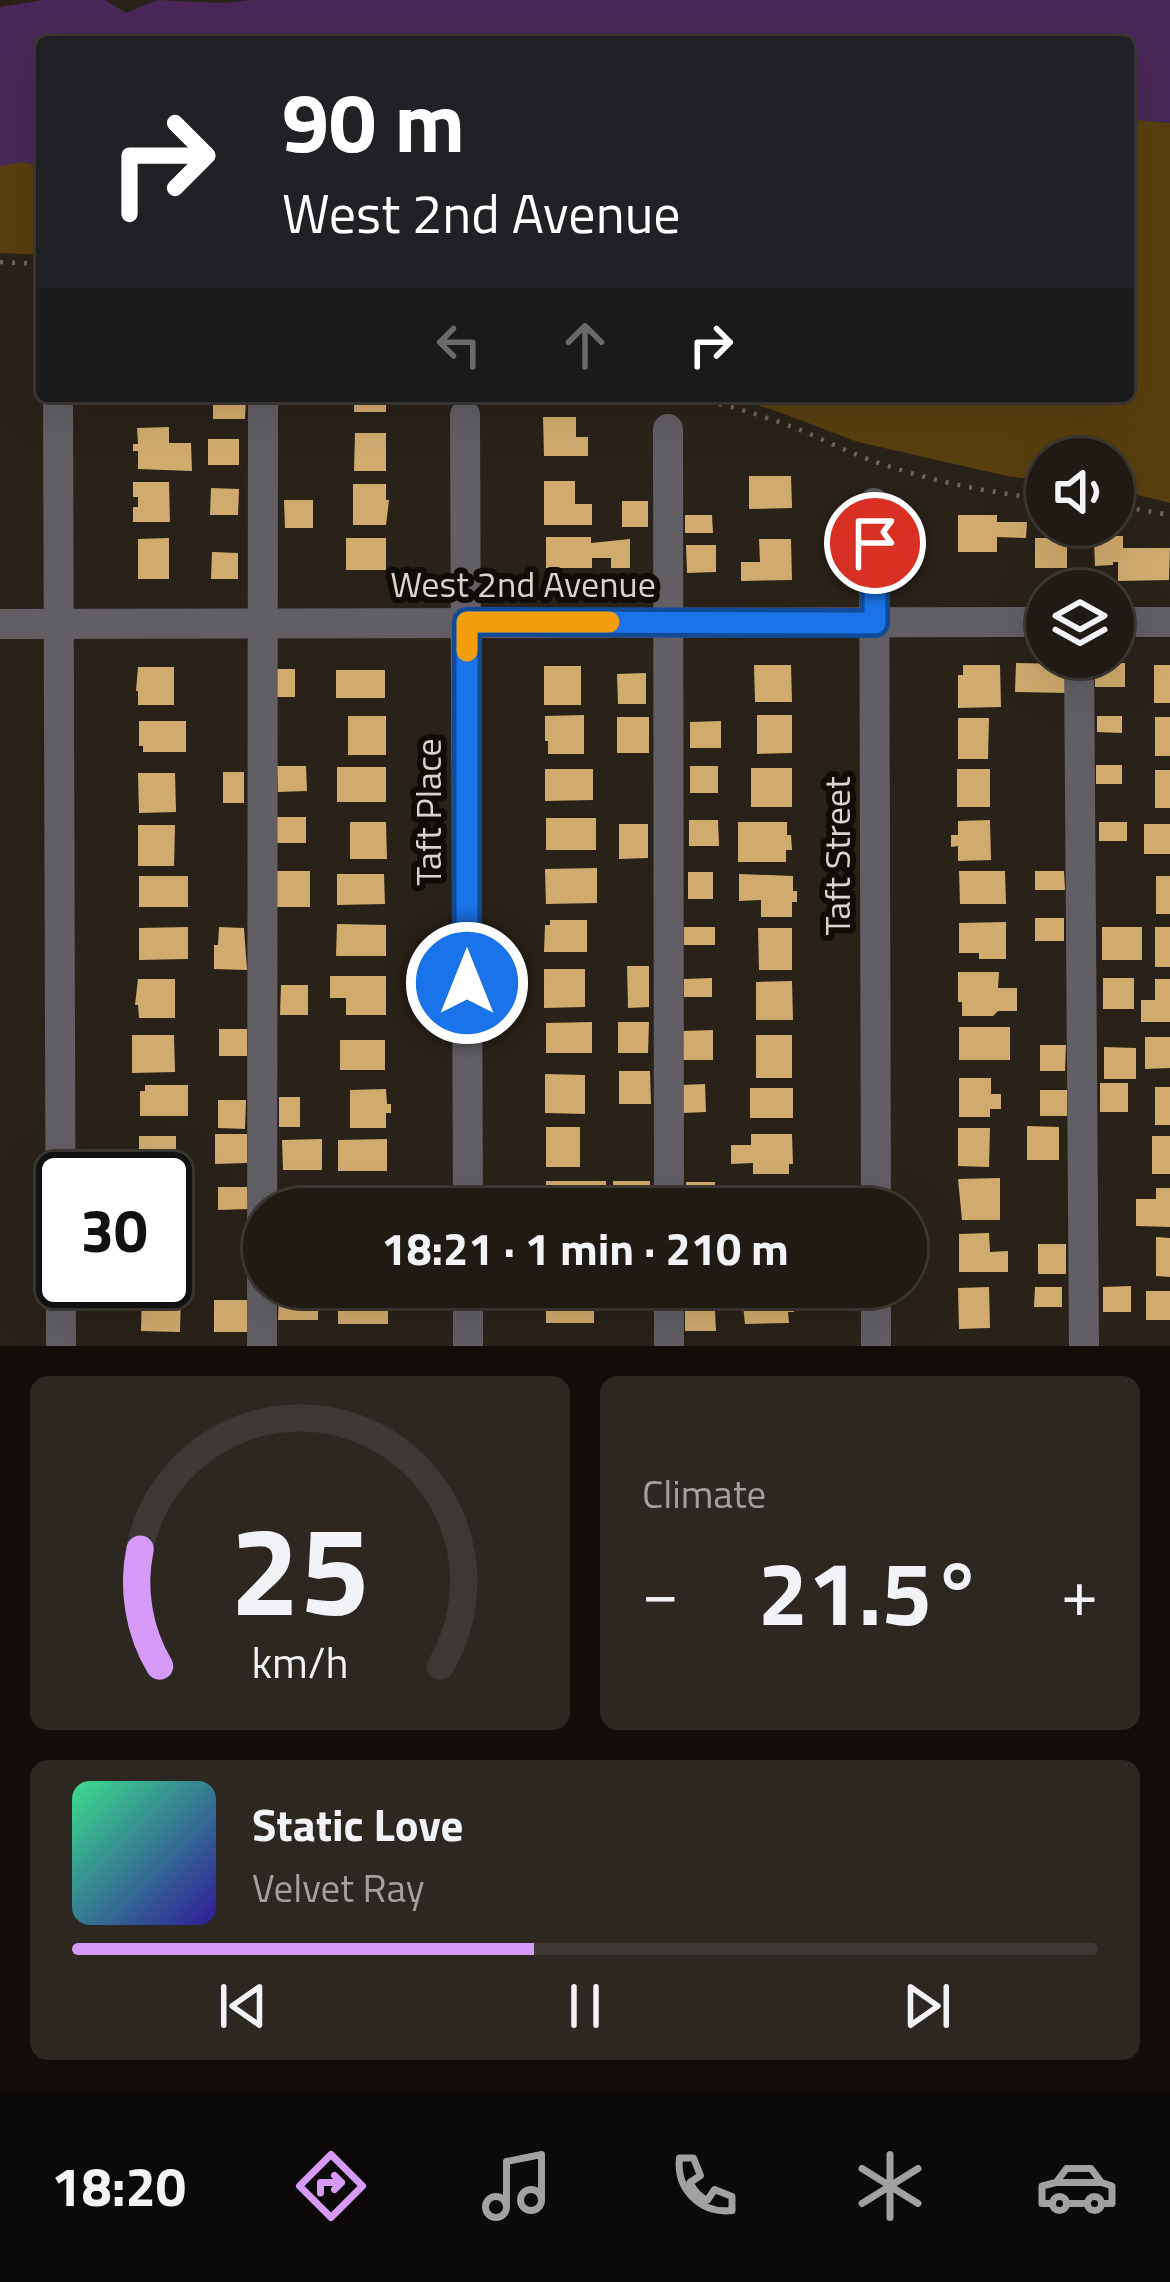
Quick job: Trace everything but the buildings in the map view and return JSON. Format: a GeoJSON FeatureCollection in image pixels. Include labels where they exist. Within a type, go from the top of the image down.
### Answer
{"type":"FeatureCollection","features":[{"type":"Feature","properties":{"kind":"street"},"geometry":{"type":"LineString","coordinates":[[58,402],[61,1346]]}},
{"type":"Feature","properties":{"kind":"street"},"geometry":{"type":"LineString","coordinates":[[262,1346],[263,402]]}},
{"type":"Feature","properties":{"kind":"street","name":"Taft Place"},"geometry":{"type":"LineString","coordinates":[[464,415],[468,1188]]}},
{"type":"Feature","properties":{"kind":"street"},"geometry":{"type":"LineString","coordinates":[[668,429],[669,1188]]}},
{"type":"Feature","properties":{"kind":"street","name":"Taft Street"},"geometry":{"type":"LineString","coordinates":[[874,503],[876,1188]]}},
{"type":"Feature","properties":{"kind":"street","name":"West 2nd Avenue"},"geometry":{"type":"LineString","coordinates":[[0,623],[1026,622]]}},
{"type":"Feature","properties":{"kind":"street"},"geometry":{"type":"LineString","coordinates":[[1134,622],[1170,622]]}},
{"type":"Feature","properties":{"kind":"street"},"geometry":{"type":"LineString","coordinates":[[1079,678],[1084,1346]]}},
{"type":"Feature","properties":{"kind":"street"},"geometry":{"type":"LineString","coordinates":[[468,1308],[468,1346]]}},
{"type":"Feature","properties":{"kind":"street"},"geometry":{"type":"LineString","coordinates":[[669,1308],[669,1346]]}},
{"type":"Feature","properties":{"kind":"street"},"geometry":{"type":"LineString","coordinates":[[876,1308],[876,1346]]}},
{"type":"Feature","properties":{"kind":"path"},"geometry":{"type":"LineString","coordinates":[[0,262],[36,264]]}},
{"type":"Feature","properties":{"kind":"path"},"geometry":{"type":"LineString","coordinates":[[714,402],[919,475],[1026,496]]}},
{"type":"Feature","properties":{"kind":"path"},"geometry":{"type":"LineString","coordinates":[[1134,509],[1170,515]]}},
{"type":"Feature","properties":{"kind":"shaded area"},"geometry":{"type":"Polygon","coordinates":[[[44,0],[105,0],[126,13],[157,0],[1170,0],[1170,123],[1134,120],[1134,36],[36,36],[36,165],[0,166],[0,7],[44,0]]]}},
{"type":"Feature","properties":{"kind":"shaded area"},"geometry":{"type":"Polygon","coordinates":[[[1134,120],[1170,123],[1170,503],[1134,494],[1134,438],[1026,438],[1026,478],[858,442],[747,402],[1134,402],[1134,120]]]}},
{"type":"Feature","properties":{"kind":"shaded area"},"geometry":{"type":"Polygon","coordinates":[[[36,165],[36,255],[0,253],[0,166],[36,165]]]}},
{"type":"Feature","properties":{"kind":"slow traffic"},"geometry":{"type":"LineString","coordinates":[[467,651],[467,622],[609,622]]}},
{"type":"Feature","properties":{"kind":"route"},"geometry":{"type":"LineString","coordinates":[[467,983],[467,622],[875,623],[875,543]]}}]}
